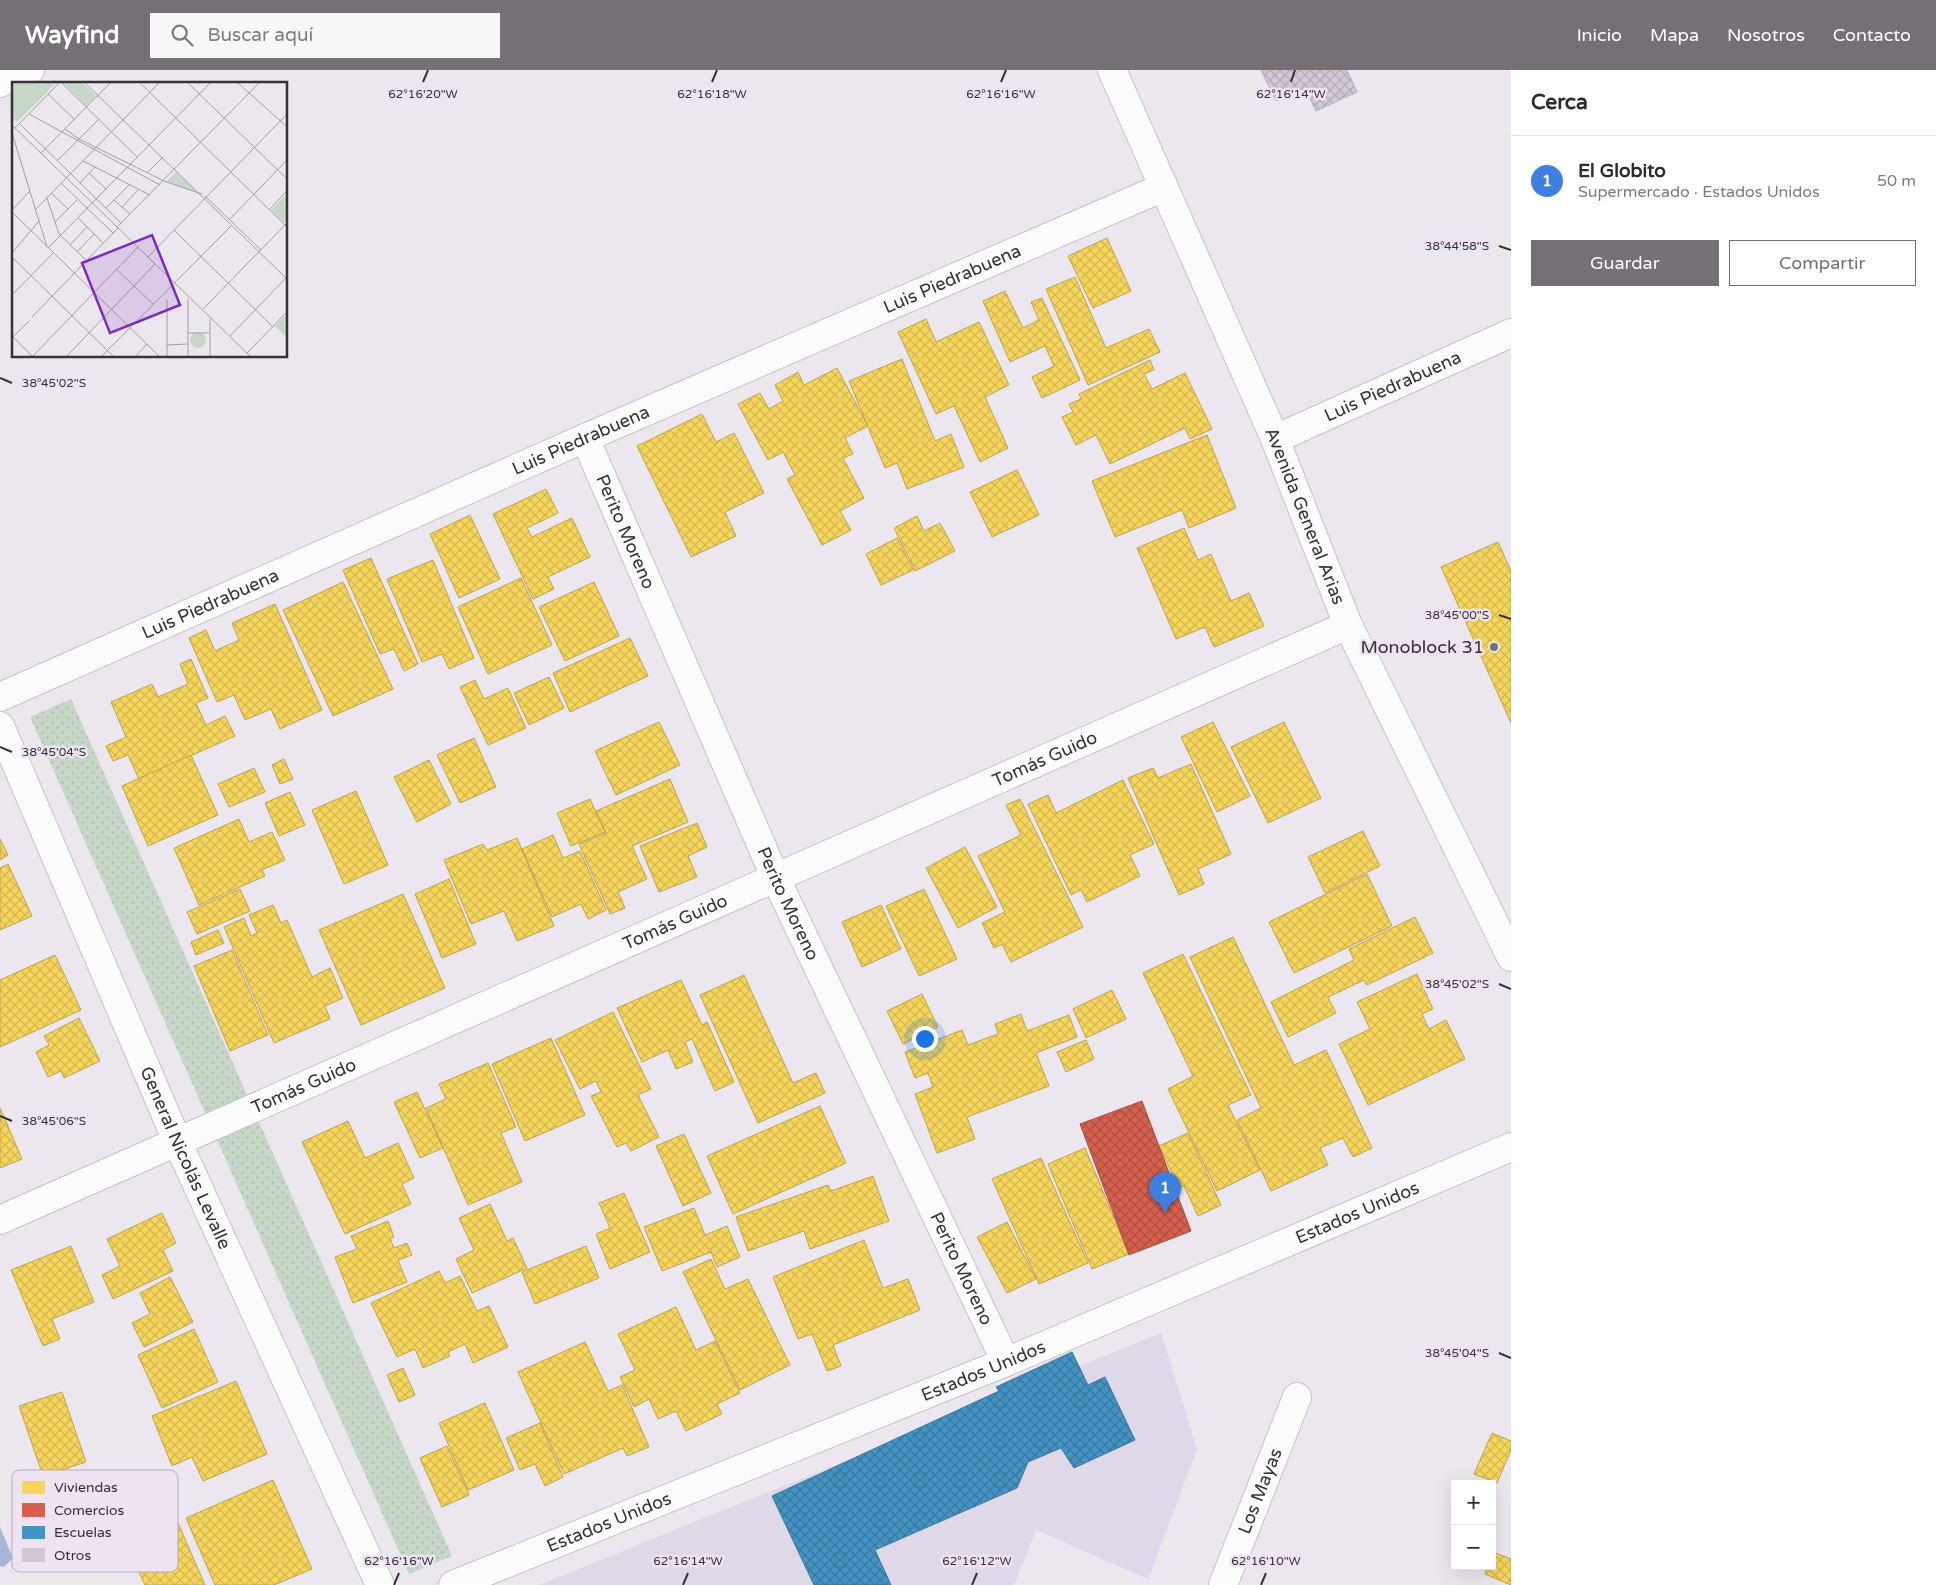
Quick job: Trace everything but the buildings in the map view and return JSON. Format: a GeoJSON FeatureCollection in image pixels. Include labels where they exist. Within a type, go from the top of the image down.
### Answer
{"type":"FeatureCollection","features":[{"type":"Feature","properties":{"kind":"street"},"geometry":{"type":"LineString","coordinates":[[0,83],[30,70]]}},
{"type":"Feature","properties":{"kind":"street","name":"Avenida General Arias"},"geometry":{"type":"LineString","coordinates":[[1112,70],[1275,439],[1348,625],[1511,957]]}},
{"type":"Feature","properties":{"kind":"street","name":"Luis Piedrabuena"},"geometry":{"type":"LineString","coordinates":[[0,697],[585,438],[1164,187]]}},
{"type":"Feature","properties":{"kind":"street","name":"Luis Piedrabuena"},"geometry":{"type":"LineString","coordinates":[[1275,439],[1511,333]]}},
{"type":"Feature","properties":{"kind":"street","name":"Perito Moreno"},"geometry":{"type":"LineString","coordinates":[[585,438],[776,878],[1006,1362]]}},
{"type":"Feature","properties":{"kind":"street","name":"Tomás Guido"},"geometry":{"type":"LineString","coordinates":[[0,1220],[1348,625]]}},
{"type":"Feature","properties":{"kind":"street","name":"General Nicolás Levalle"},"geometry":{"type":"LineString","coordinates":[[0,726],[177,1141],[380,1585]]}},
{"type":"Feature","properties":{"kind":"street","name":"Estados Unidos"},"geometry":{"type":"LineString","coordinates":[[452,1585],[1006,1362],[1511,1147]]}},
{"type":"Feature","properties":{"kind":"street","name":"Los Mayas"},"geometry":{"type":"LineString","coordinates":[[1223,1585],[1297,1397]]}},
{"type":"Feature","properties":{"kind":"shaded area"},"geometry":{"type":"Polygon","coordinates":[[[1161,1333],[1197,1449],[1148,1579],[1036,1530],[1014,1585],[539,1585],[1161,1333]]]}},
{"type":"Feature","properties":{"kind":"green space"},"geometry":{"type":"Polygon","coordinates":[[[71,699],[452,1556],[409,1574],[30,717],[71,699]]]}},
{"type":"Feature","properties":{"kind":"water"},"geometry":{"type":"Polygon","coordinates":[[[0,1527],[12,1559],[4,1567],[0,1566],[0,1527]]]}},
{"type":"Feature","properties":{"kind":"place","name":"Monoblock 31"},"geometry":{"type":"Point","coordinates":[1494,647]}},
{"type":"Feature","properties":{"kind":"place","name":"El Globito"},"geometry":{"type":"Point","coordinates":[1165,1213]}}]}
